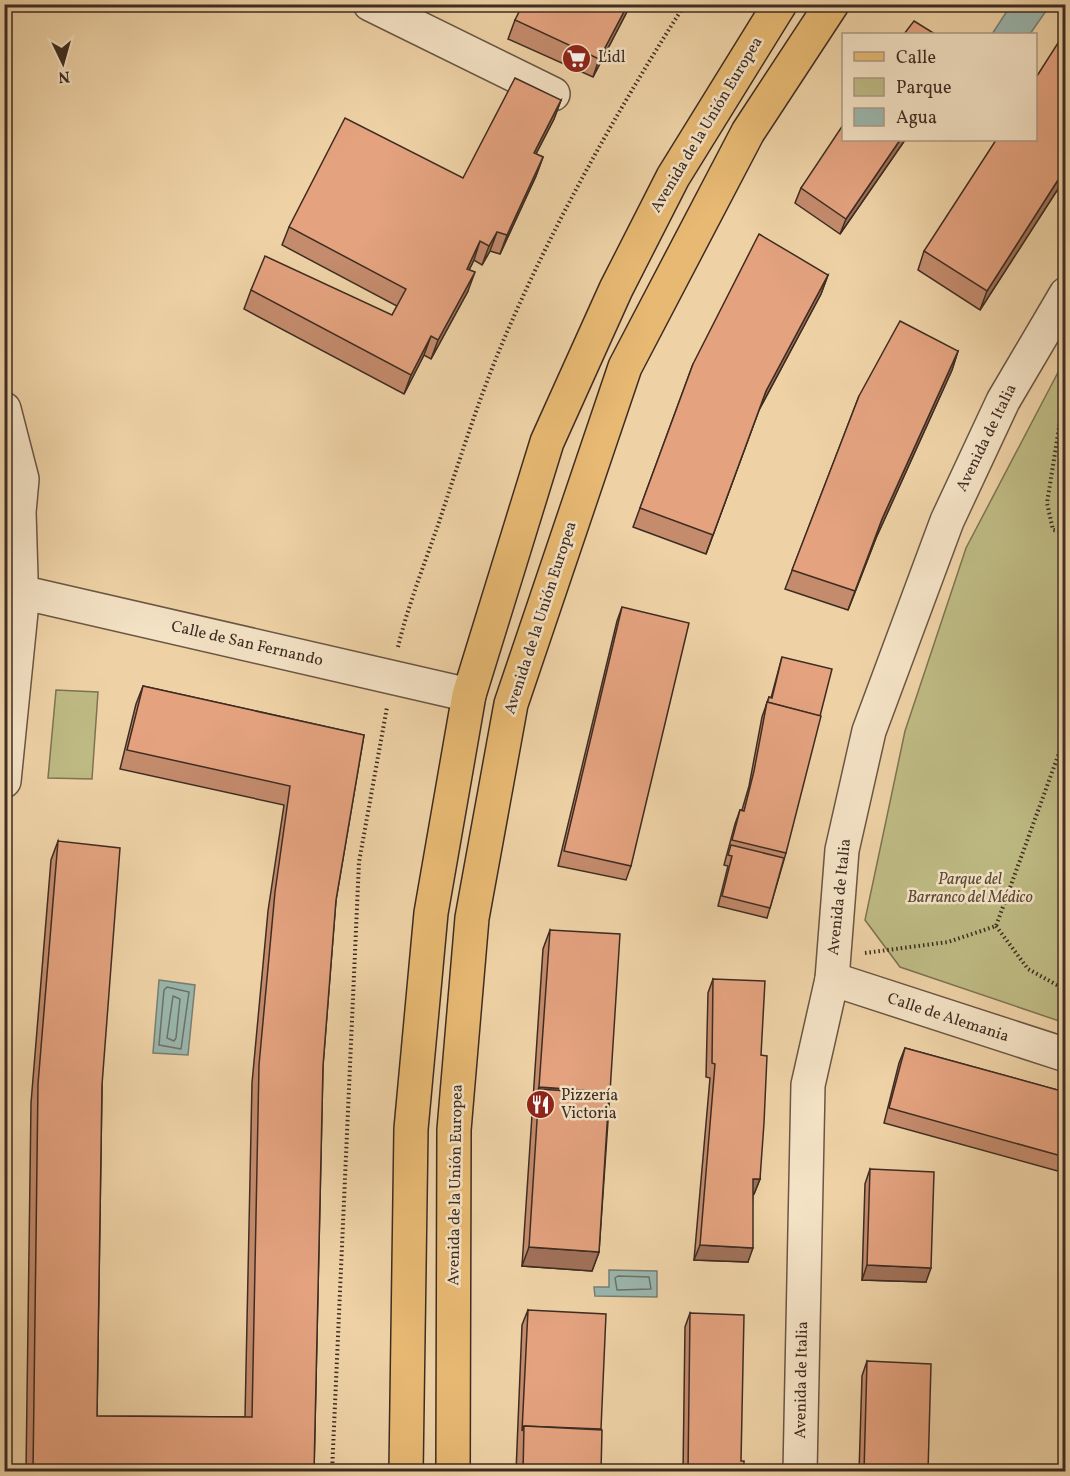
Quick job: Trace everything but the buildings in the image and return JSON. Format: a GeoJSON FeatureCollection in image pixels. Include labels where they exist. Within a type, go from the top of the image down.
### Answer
{"type":"FeatureCollection","features":[{"type":"Feature","properties":{"kind":"main road","name":"Avenida de la Unión Europea"},"geometry":{"type":"LineString","coordinates":[[406,1472],[411,1129],[431,913],[469,695],[547,442],[611,299],[673,177],[780,4]]}},
{"type":"Feature","properties":{"kind":"main road","name":"Avenida de la Unión Europea"},"geometry":{"type":"LineString","coordinates":[[453,1472],[454,1130],[472,918],[511,704],[625,367],[748,132],[832,4]]}},
{"type":"Feature","properties":{"kind":"street"},"geometry":{"type":"LineString","coordinates":[[370,4],[553,94]]}},
{"type":"Feature","properties":{"kind":"street","name":"Avenida de Italia"},"geometry":{"type":"LineString","coordinates":[[800,1472],[808,1085],[832,968],[842,850],[869,731],[947,521],[1004,401],[1065,294]]}},
{"type":"Feature","properties":{"kind":"street"},"geometry":{"type":"LineString","coordinates":[[4,409],[22,478],[18,512],[4,781]]}},
{"type":"Feature","properties":{"kind":"street"},"geometry":{"type":"LineString","coordinates":[[4,543],[12,532],[18,512]]}},
{"type":"Feature","properties":{"kind":"street","name":"Calle de San Fernando"},"geometry":{"type":"LineString","coordinates":[[15,591],[469,695]]}},
{"type":"Feature","properties":{"kind":"street","name":"Calle de Alemania"},"geometry":{"type":"LineString","coordinates":[[832,968],[1065,1055]]}},
{"type":"Feature","properties":{"kind":"path"},"geometry":{"type":"LineString","coordinates":[[1065,384],[1047,503],[1053,530],[1065,532]]}},
{"type":"Feature","properties":{"kind":"path"},"geometry":{"type":"LineString","coordinates":[[996,926],[1065,734]]}},
{"type":"Feature","properties":{"kind":"path"},"geometry":{"type":"LineString","coordinates":[[832,968],[948,942],[996,926]]}},
{"type":"Feature","properties":{"kind":"path"},"geometry":{"type":"LineString","coordinates":[[996,926],[1028,969],[1065,990]]}},
{"type":"Feature","properties":{"kind":"green space","name":"Parque del Barranco del Médico"},"geometry":{"type":"Polygon","coordinates":[[[1065,359],[1065,1023],[900,967],[865,920],[905,731],[966,548],[1065,359]]]}},
{"type":"Feature","properties":{"kind":"green space"},"geometry":{"type":"Polygon","coordinates":[[[56,690],[98,692],[92,779],[48,778],[56,690]]]}},
{"type":"Feature","properties":{"kind":"water"},"geometry":{"type":"Polygon","coordinates":[[[1011,5],[1035,5],[1046,11],[1031,33],[993,33],[1011,5]]]}},
{"type":"Feature","properties":{"kind":"water"},"geometry":{"type":"Polygon","coordinates":[[[159,980],[195,985],[188,1055],[153,1053],[159,980]]]}},
{"type":"Feature","properties":{"kind":"water"},"geometry":{"type":"Polygon","coordinates":[[[609,1270],[657,1271],[657,1297],[595,1296],[594,1287],[609,1287],[609,1270]]]}},
{"type":"Feature","properties":{"kind":"place","name":"Lidl"},"geometry":{"type":"Point","coordinates":[577,58]}},
{"type":"Feature","properties":{"kind":"place","name":"Pizzería Victoria"},"geometry":{"type":"Point","coordinates":[540,1105]}}]}
